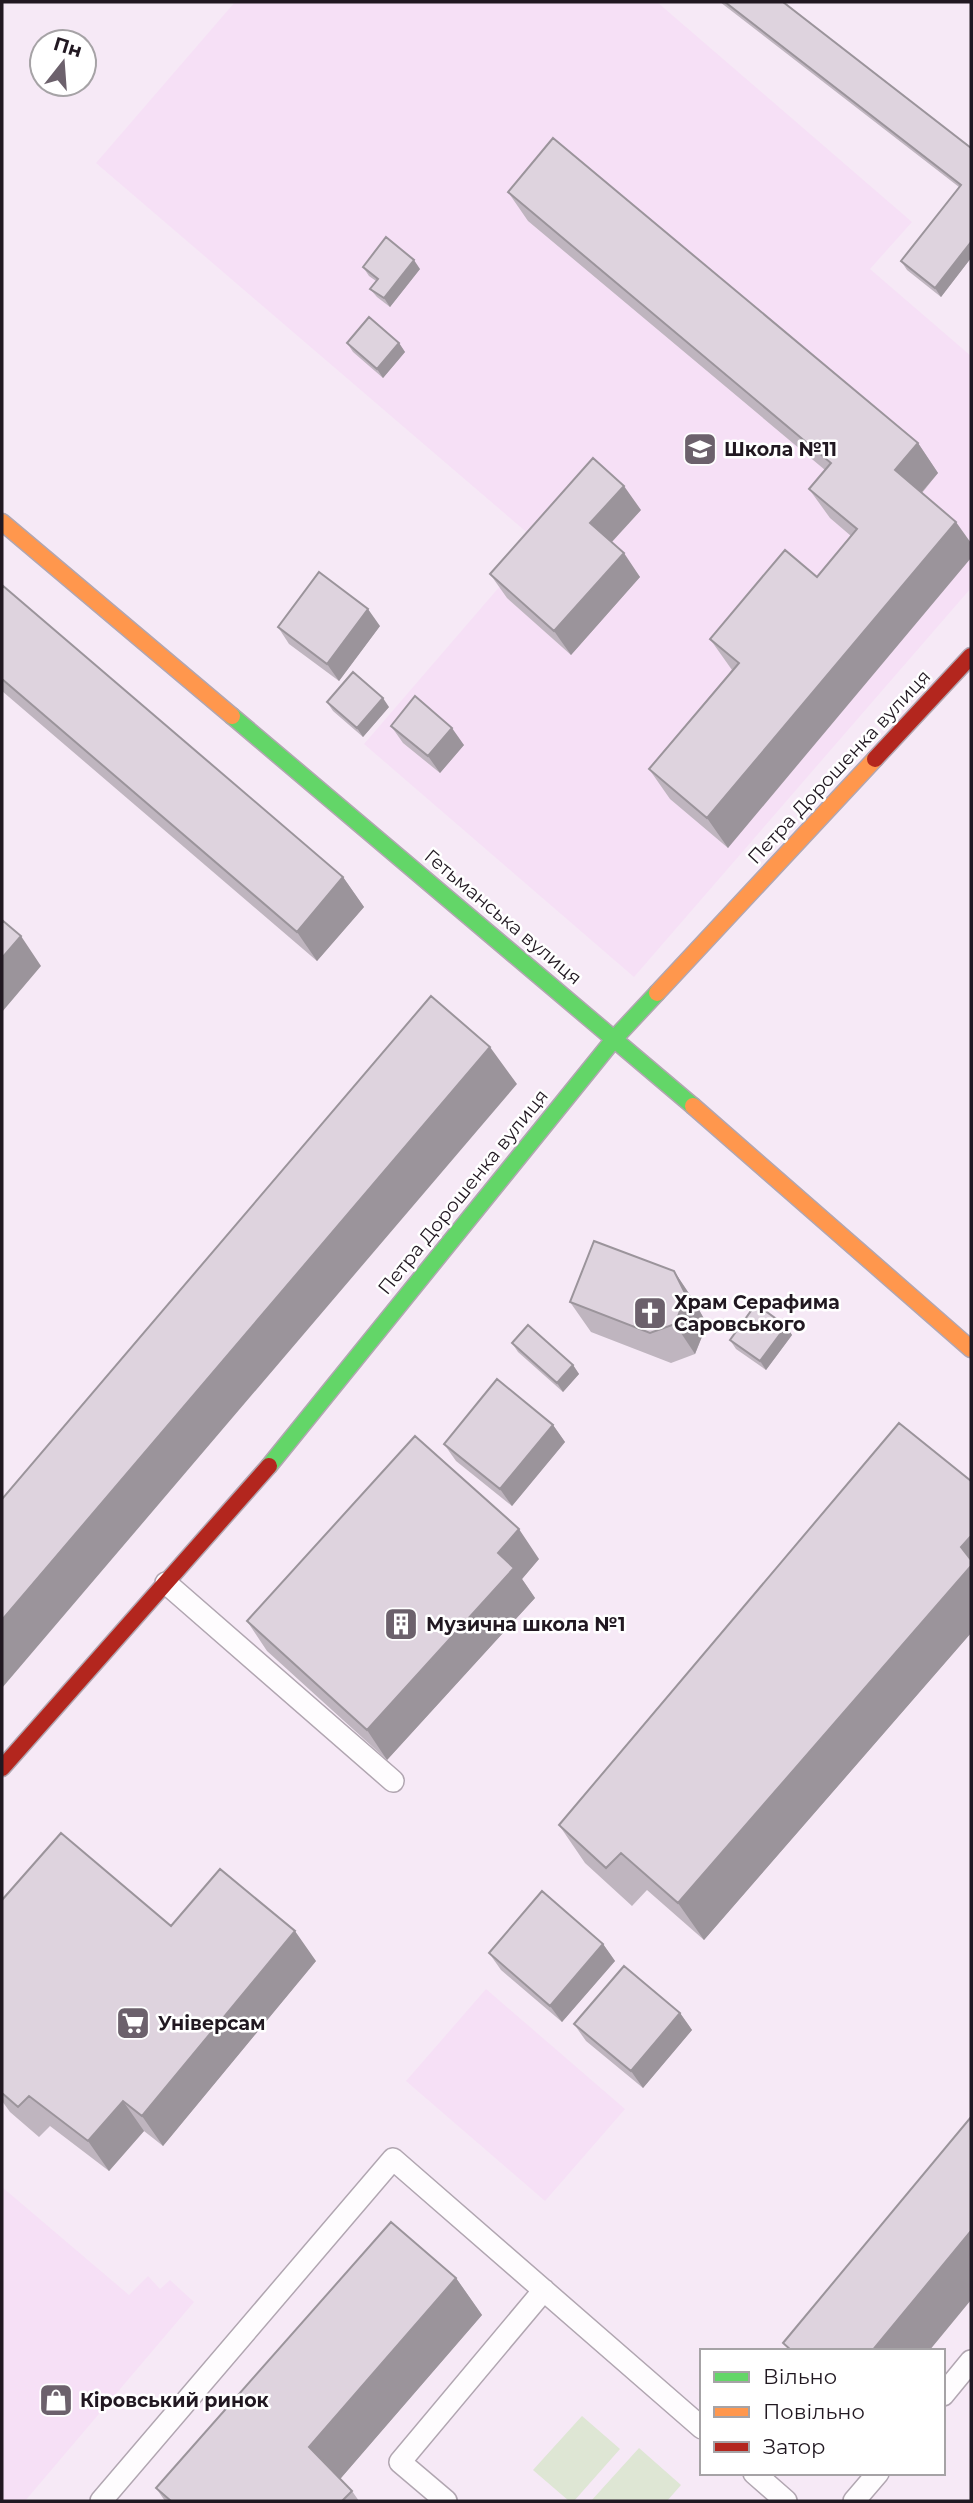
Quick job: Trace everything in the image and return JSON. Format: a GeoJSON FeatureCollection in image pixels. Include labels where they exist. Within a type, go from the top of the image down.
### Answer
{"type":"FeatureCollection","features":[{"type":"Feature","properties":{"kind":"street","name":"Гетьманська вулиця"},"geometry":{"type":"LineString","coordinates":[[2,522],[615,1038],[971,1349]]}},
{"type":"Feature","properties":{"kind":"street","name":"Петра Дорошенка вулиця"},"geometry":{"type":"LineString","coordinates":[[2,1768],[267,1468],[615,1038],[971,656]]}},
{"type":"Feature","properties":{"kind":"lane"},"geometry":{"type":"LineString","coordinates":[[166,1583],[393,1782]]}},
{"type":"Feature","properties":{"kind":"lane"},"geometry":{"type":"LineString","coordinates":[[101,2501],[393,2159],[700,2426]]}},
{"type":"Feature","properties":{"kind":"lane"},"geometry":{"type":"LineString","coordinates":[[446,2501],[400,2462],[544,2290]]}},
{"type":"Feature","properties":{"kind":"lane"},"geometry":{"type":"LineString","coordinates":[[945,2393],[971,2361]]}},
{"type":"Feature","properties":{"kind":"lane"},"geometry":{"type":"LineString","coordinates":[[756,2475],[772,2497]]}},
{"type":"Feature","properties":{"kind":"lane"},"geometry":{"type":"LineString","coordinates":[[854,2501],[876,2475]]}},
{"type":"Feature","properties":{"kind":"shaded area","name":"Школа №11"},"geometry":{"type":"Polygon","coordinates":[[[235,2],[657,2],[912,222],[870,269],[971,356],[971,588],[634,977],[364,744],[538,542],[96,163],[235,2]]]}},
{"type":"Feature","properties":{"kind":"shaded area"},"geometry":{"type":"Polygon","coordinates":[[[486,1989],[625,2109],[545,2201],[406,2081],[486,1989]]]}},
{"type":"Feature","properties":{"kind":"shaded area","name":"Кіровський ринок"},"geometry":{"type":"Polygon","coordinates":[[[2,2187],[129,2295],[148,2276],[160,2289],[170,2280],[194,2302],[25,2501],[2,2499],[2,2187]]]}},
{"type":"Feature","properties":{"kind":"green space"},"geometry":{"type":"Polygon","coordinates":[[[582,2416],[620,2449],[574,2501],[569,2501],[533,2470],[582,2416]]]}},
{"type":"Feature","properties":{"kind":"green space"},"geometry":{"type":"Polygon","coordinates":[[[639,2448],[681,2485],[667,2501],[591,2501],[639,2448]]]}},
{"type":"Feature","properties":{"kind":"building"},"geometry":{"type":"Polygon","coordinates":[[[725,2],[783,2],[971,148],[971,242],[935,288],[901,261],[961,185],[725,2]]]}},
{"type":"Feature","properties":{"kind":"building"},"geometry":{"type":"Polygon","coordinates":[[[553,138],[918,443],[895,470],[956,522],[707,818],[649,769],[739,663],[710,639],[785,550],[817,577],[857,529],[809,489],[831,463],[508,192],[553,138]]]}},
{"type":"Feature","properties":{"kind":"building"},"geometry":{"type":"Polygon","coordinates":[[[386,237],[414,260],[384,298],[370,289],[378,279],[363,267],[386,237]]]}},
{"type":"Feature","properties":{"kind":"building"},"geometry":{"type":"Polygon","coordinates":[[[369,317],[399,343],[377,369],[347,343],[369,317]]]}},
{"type":"Feature","properties":{"kind":"building"},"geometry":{"type":"Polygon","coordinates":[[[593,458],[624,486],[590,523],[624,553],[554,631],[490,574],[593,458]]]}},
{"type":"Feature","properties":{"kind":"building"},"geometry":{"type":"Polygon","coordinates":[[[319,572],[368,609],[327,664],[278,627],[319,572]]]}},
{"type":"Feature","properties":{"kind":"building"},"geometry":{"type":"Polygon","coordinates":[[[2,585],[343,877],[297,932],[2,679],[2,585]]]}},
{"type":"Feature","properties":{"kind":"building"},"geometry":{"type":"Polygon","coordinates":[[[353,672],[383,698],[357,728],[327,702],[353,672]]]}},
{"type":"Feature","properties":{"kind":"building"},"geometry":{"type":"Polygon","coordinates":[[[415,696],[452,728],[428,756],[391,726],[415,696]]]}},
{"type":"Feature","properties":{"kind":"building"},"geometry":{"type":"Polygon","coordinates":[[[2,920],[21,936],[2,958],[2,920]]]}},
{"type":"Feature","properties":{"kind":"building"},"geometry":{"type":"Polygon","coordinates":[[[431,996],[490,1047],[2,1620],[2,1499],[431,996]]]}},
{"type":"Feature","properties":{"kind":"building"},"geometry":{"type":"Polygon","coordinates":[[[594,1241],[674,1271],[686,1295],[675,1324],[650,1333],[570,1302],[594,1241]]]}},
{"type":"Feature","properties":{"kind":"building"},"geometry":{"type":"Polygon","coordinates":[[[756,1304],[786,1326],[760,1361],[730,1340],[756,1304]]]}},
{"type":"Feature","properties":{"kind":"building"},"geometry":{"type":"Polygon","coordinates":[[[528,1325],[573,1365],[557,1383],[512,1343],[528,1325]]]}},
{"type":"Feature","properties":{"kind":"building"},"geometry":{"type":"Polygon","coordinates":[[[497,1379],[553,1425],[500,1489],[444,1444],[497,1379]]]}},
{"type":"Feature","properties":{"kind":"building"},"geometry":{"type":"Polygon","coordinates":[[[899,1423],[971,1481],[971,1536],[961,1547],[971,1560],[971,1566],[678,1903],[621,1853],[606,1868],[559,1825],[899,1423]]]}},
{"type":"Feature","properties":{"kind":"building","name":"Музична школа №1"},"geometry":{"type":"Polygon","coordinates":[[[415,1436],[519,1529],[498,1553],[514,1568],[367,1730],[247,1621],[415,1436]]]}},
{"type":"Feature","properties":{"kind":"building","name":"Універсам"},"geometry":{"type":"Polygon","coordinates":[[[61,1833],[171,1926],[220,1869],[295,1931],[142,2116],[123,2101],[88,2141],[29,2096],[18,2107],[2,2093],[2,1900],[61,1833]]]}},
{"type":"Feature","properties":{"kind":"building"},"geometry":{"type":"Polygon","coordinates":[[[542,1891],[603,1944],[550,2006],[489,1953],[542,1891]]]}},
{"type":"Feature","properties":{"kind":"building"},"geometry":{"type":"Polygon","coordinates":[[[624,1966],[680,2013],[631,2071],[574,2024],[624,1966]]]}},
{"type":"Feature","properties":{"kind":"building"},"geometry":{"type":"Polygon","coordinates":[[[971,2117],[971,2231],[874,2349],[790,2349],[783,2343],[971,2117]]]}},
{"type":"Feature","properties":{"kind":"building"},"geometry":{"type":"Polygon","coordinates":[[[391,2222],[456,2278],[309,2447],[352,2491],[342,2501],[171,2501],[156,2488],[391,2222]]]}},
{"type":"Feature","properties":{"kind":"traffic: fast"},"geometry":{"type":"LineString","coordinates":[[232,716],[693,1106]]}},
{"type":"Feature","properties":{"kind":"traffic: fast"},"geometry":{"type":"LineString","coordinates":[[269,1466],[615,1038],[657,993]]}},
{"type":"Feature","properties":{"kind":"traffic: slow"},"geometry":{"type":"LineString","coordinates":[[2,522],[232,716]]}},
{"type":"Feature","properties":{"kind":"traffic: slow"},"geometry":{"type":"LineString","coordinates":[[657,993],[875,759]]}},
{"type":"Feature","properties":{"kind":"traffic: slow"},"geometry":{"type":"LineString","coordinates":[[693,1106],[971,1349]]}},
{"type":"Feature","properties":{"kind":"traffic: jam"},"geometry":{"type":"LineString","coordinates":[[875,759],[971,656]]}},
{"type":"Feature","properties":{"kind":"traffic: jam"},"geometry":{"type":"LineString","coordinates":[[2,1768],[269,1466]]}},
{"type":"Feature","properties":{"kind":"place","name":"Школа №11"},"geometry":{"type":"Point","coordinates":[700,449]}},
{"type":"Feature","properties":{"kind":"place","name":"Храм Серафима Саровського"},"geometry":{"type":"Point","coordinates":[650,1313]}},
{"type":"Feature","properties":{"kind":"place","name":"Музична школа №1"},"geometry":{"type":"Point","coordinates":[401,1624]}},
{"type":"Feature","properties":{"kind":"place","name":"Універсам"},"geometry":{"type":"Point","coordinates":[133,2023]}},
{"type":"Feature","properties":{"kind":"place","name":"Кіровський ринок"},"geometry":{"type":"Point","coordinates":[56,2400]}}]}
